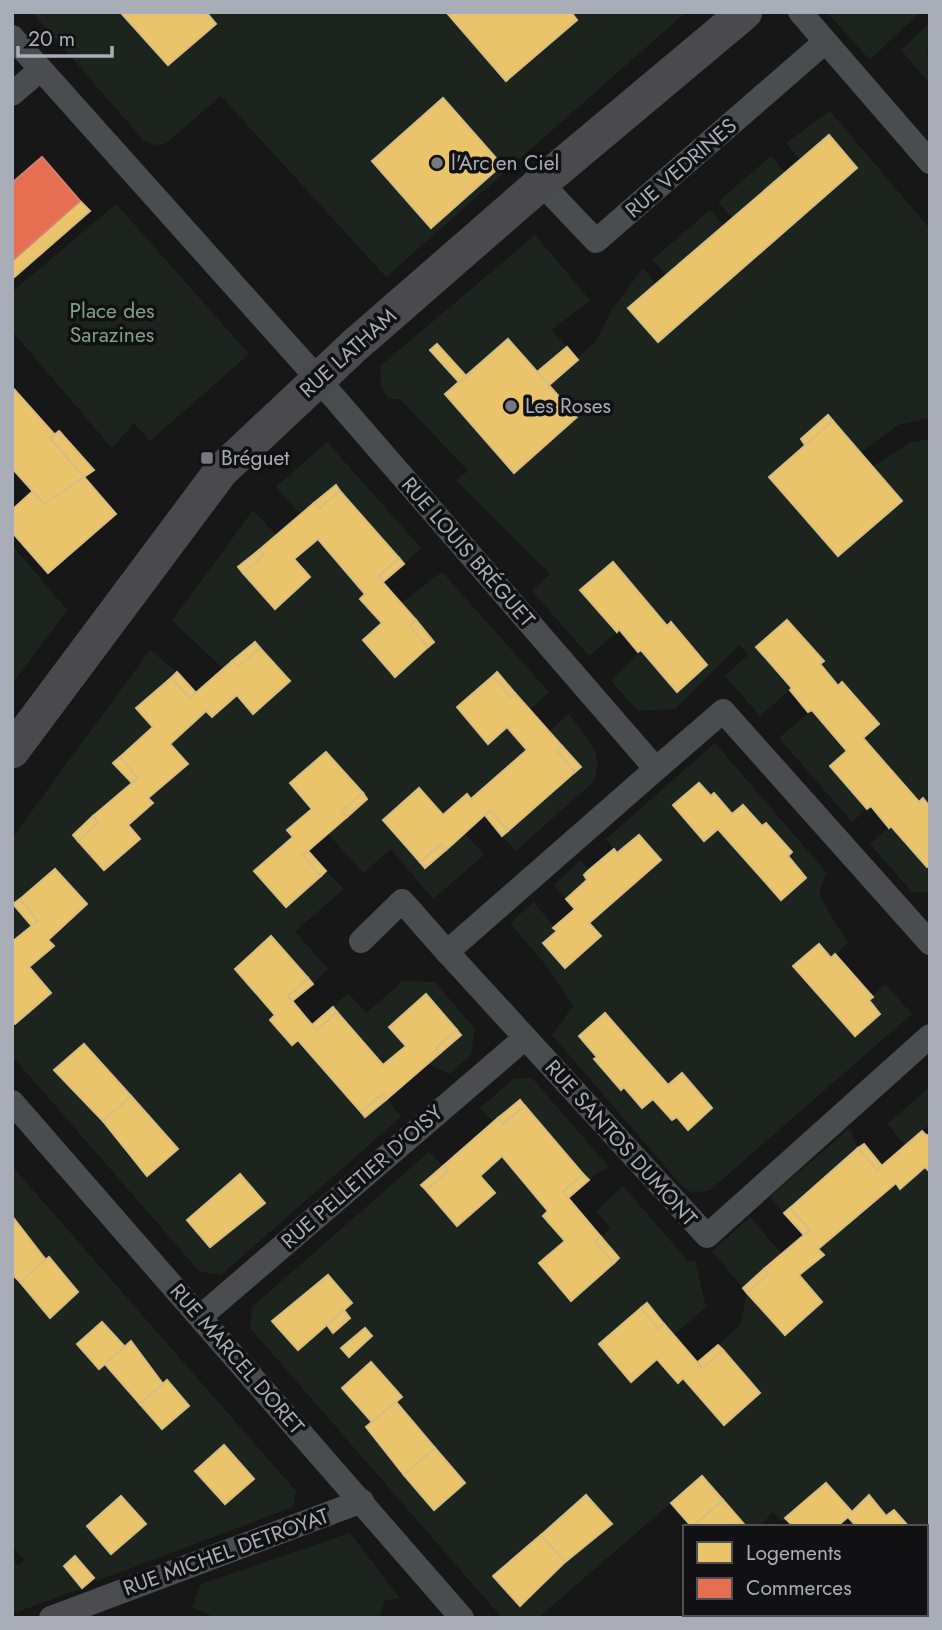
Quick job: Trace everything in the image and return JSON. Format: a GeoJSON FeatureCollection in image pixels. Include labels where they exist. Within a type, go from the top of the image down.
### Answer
{"type":"FeatureCollection","features":[{"type":"Feature","properties":{"kind":"street","name":"RUE LATHAM"},"geometry":{"type":"LineString","coordinates":[[12,751],[221,471],[318,379],[541,183],[745,12]]}},
{"type":"Feature","properties":{"kind":"street"},"geometry":{"type":"LineString","coordinates":[[800,12],[930,162]]}},
{"type":"Feature","properties":{"kind":"street","name":"RUE LOUIS BRÉGUET"},"geometry":{"type":"LineString","coordinates":[[12,37],[318,379],[656,769]]}},
{"type":"Feature","properties":{"kind":"street","name":"RUE VEDRINES"},"geometry":{"type":"LineString","coordinates":[[541,183],[596,241],[825,42]]}},
{"type":"Feature","properties":{"kind":"street"},"geometry":{"type":"LineString","coordinates":[[12,94],[40,70]]}},
{"type":"Feature","properties":{"kind":"street"},"geometry":{"type":"LineString","coordinates":[[447,952],[723,711],[927,936]]}},
{"type":"Feature","properties":{"kind":"street","name":"RUE SANTOS DUMONT"},"geometry":{"type":"LineString","coordinates":[[361,941],[402,901],[707,1237],[930,1036]]}},
{"type":"Feature","properties":{"kind":"street","name":"RUE PELLETIER D'OISY"},"geometry":{"type":"LineString","coordinates":[[200,1317],[525,1038]]}},
{"type":"Feature","properties":{"kind":"street","name":"RUE MARCEL DORET"},"geometry":{"type":"LineString","coordinates":[[12,1102],[462,1618]]}},
{"type":"Feature","properties":{"kind":"street","name":"RUE MICHEL DETROYAT"},"geometry":{"type":"LineString","coordinates":[[51,1618],[362,1501]]}},
{"type":"Feature","properties":{"kind":"green space"},"geometry":{"type":"Polygon","coordinates":[[[32,12],[124,12],[122,14],[168,65],[216,24],[206,12],[686,12],[386,277],[221,96],[165,144],[154,145],[144,141],[32,12]]]}},
{"type":"Feature","properties":{"kind":"green space"},"geometry":{"type":"Polygon","coordinates":[[[827,12],[920,12],[870,60],[827,12]]]}},
{"type":"Feature","properties":{"kind":"green space"},"geometry":{"type":"Polygon","coordinates":[[[930,23],[930,47],[926,50],[930,55],[930,84],[901,50],[930,23]]]}},
{"type":"Feature","properties":{"kind":"green space"},"geometry":{"type":"Polygon","coordinates":[[[830,111],[930,229],[930,418],[898,425],[860,453],[828,416],[801,439],[805,445],[770,477],[872,467],[911,442],[930,439],[930,807],[923,799],[919,802],[863,738],[879,724],[843,683],[838,686],[820,664],[823,661],[760,716],[725,676],[748,655],[739,645],[675,709],[638,711],[611,681],[641,650],[677,692],[707,664],[671,623],[667,626],[613,562],[581,590],[617,632],[589,656],[532,591],[550,574],[456,480],[468,471],[400,399],[389,399],[381,388],[380,366],[535,235],[590,300],[552,330],[567,347],[537,372],[508,339],[466,376],[437,344],[430,350],[459,382],[445,394],[514,473],[577,418],[549,385],[597,340],[610,312],[643,268],[656,284],[658,342],[857,168],[829,135],[800,160],[786,143],[830,111]]]}},
{"type":"Feature","properties":{"kind":"green space"},"geometry":{"type":"Polygon","coordinates":[[[771,156],[785,172],[732,218],[718,202],[771,156]]]}},
{"type":"Feature","properties":{"kind":"green space","name":"Place des Sarazines"},"geometry":{"type":"Polygon","coordinates":[[[116,204],[249,354],[150,441],[134,423],[112,448],[12,331],[12,292],[116,204]]]}},
{"type":"Feature","properties":{"kind":"green space"},"geometry":{"type":"Polygon","coordinates":[[[710,210],[724,226],[666,275],[653,259],[710,210]]]}},
{"type":"Feature","properties":{"kind":"green space"},"geometry":{"type":"Polygon","coordinates":[[[327,442],[421,548],[404,564],[336,485],[300,514],[276,487],[327,442]]]}},
{"type":"Feature","properties":{"kind":"green space"},"geometry":{"type":"Polygon","coordinates":[[[253,510],[276,535],[238,567],[275,609],[310,578],[294,559],[318,539],[365,594],[360,599],[382,623],[363,640],[395,677],[434,642],[401,603],[442,572],[549,692],[530,710],[497,673],[457,707],[488,743],[507,727],[527,750],[471,799],[466,794],[443,815],[419,788],[383,820],[425,868],[465,833],[484,855],[433,899],[391,849],[363,873],[328,834],[367,799],[326,752],[290,783],[312,809],[287,830],[293,837],[254,871],[326,871],[344,889],[295,931],[328,969],[313,984],[271,937],[235,970],[275,1015],[270,1020],[292,1045],[298,1040],[365,1117],[387,1099],[401,1117],[221,1275],[199,1271],[12,1056],[12,1021],[15,1024],[51,993],[29,967],[48,940],[87,904],[54,869],[14,904],[32,926],[12,942],[12,838],[150,650],[177,672],[137,708],[153,727],[114,762],[132,783],[73,835],[104,870],[140,839],[128,825],[153,804],[148,798],[170,744],[206,711],[213,716],[237,695],[254,714],[290,681],[255,642],[224,669],[172,621],[253,510]],[[55,1070],[126,1148],[124,1151],[147,1176],[177,1150],[55,1070]],[[240,1175],[187,1220],[210,1247],[265,1203],[240,1175]]]}},
{"type":"Feature","properties":{"kind":"green space"},"geometry":{"type":"Polygon","coordinates":[[[12,545],[67,610],[12,684],[12,545]]]}},
{"type":"Feature","properties":{"kind":"green space"},"geometry":{"type":"Polygon","coordinates":[[[812,710],[847,751],[831,766],[867,809],[852,822],[779,738],[812,710]]]}},
{"type":"Feature","properties":{"kind":"green space"},"geometry":{"type":"Polygon","coordinates":[[[569,714],[588,739],[596,755],[596,773],[592,783],[516,851],[502,836],[580,767],[549,731],[569,714]]]}},
{"type":"Feature","properties":{"kind":"green space"},"geometry":{"type":"Polygon","coordinates":[[[715,743],[826,872],[819,894],[849,942],[831,958],[818,944],[794,966],[869,1000],[885,984],[912,1014],[709,1191],[691,1192],[681,1185],[552,1035],[573,1006],[544,963],[510,923],[534,902],[557,931],[543,943],[565,968],[601,936],[589,923],[661,860],[639,835],[617,853],[606,839],[715,743]],[[699,783],[673,805],[704,841],[718,829],[781,900],[806,878],[788,856],[791,852],[766,823],[762,826],[744,805],[732,814],[714,793],[711,796],[699,783]],[[605,1013],[580,1036],[620,1090],[624,1087],[642,1108],[653,1099],[672,1120],[677,1117],[687,1130],[712,1108],[682,1073],[668,1085],[605,1013]]]}},
{"type":"Feature","properties":{"kind":"green space"},"geometry":{"type":"Polygon","coordinates":[[[891,826],[930,864],[930,892],[912,892],[870,844],[891,826]]]}},
{"type":"Feature","properties":{"kind":"green space"},"geometry":{"type":"Polygon","coordinates":[[[581,860],[589,870],[584,875],[587,880],[566,899],[554,885],[581,860]]]}},
{"type":"Feature","properties":{"kind":"green space"},"geometry":{"type":"Polygon","coordinates":[[[403,981],[435,982],[475,1029],[471,1055],[449,1074],[428,1064],[461,1035],[426,995],[390,1026],[406,1046],[383,1065],[333,1007],[348,993],[366,1013],[403,981]]]}},
{"type":"Feature","properties":{"kind":"green space"},"geometry":{"type":"Polygon","coordinates":[[[532,1078],[608,1166],[589,1180],[520,1100],[494,1122],[480,1108],[513,1079],[532,1078]]]}},
{"type":"Feature","properties":{"kind":"green space"},"geometry":{"type":"Polygon","coordinates":[[[930,1087],[930,1124],[905,1145],[887,1124],[930,1087]]]}},
{"type":"Feature","properties":{"kind":"green space"},"geometry":{"type":"Polygon","coordinates":[[[850,1128],[858,1148],[784,1213],[770,1197],[850,1128]]]}},
{"type":"Feature","properties":{"kind":"green space"},"geometry":{"type":"Polygon","coordinates":[[[429,1152],[443,1166],[421,1185],[457,1226],[495,1194],[480,1176],[502,1156],[548,1211],[543,1216],[565,1241],[571,1300],[619,1259],[601,1237],[610,1228],[596,1211],[623,1186],[689,1262],[695,1260],[706,1307],[674,1335],[647,1303],[599,1344],[631,1381],[657,1359],[677,1382],[683,1378],[725,1424],[760,1393],[718,1345],[740,1325],[747,1293],[785,1335],[822,1302],[799,1275],[823,1255],[818,1249],[896,1183],[900,1188],[925,1167],[930,1172],[930,1551],[928,1525],[907,1525],[894,1510],[886,1516],[869,1495],[852,1512],[826,1483],[781,1522],[773,1512],[761,1525],[742,1525],[702,1476],[538,1618],[502,1618],[250,1328],[252,1307],[429,1152]],[[328,1276],[272,1321],[298,1350],[327,1325],[333,1332],[350,1318],[344,1310],[352,1303],[328,1276]],[[371,1362],[342,1388],[372,1422],[384,1451],[435,1510],[464,1483],[396,1402],[401,1397],[371,1362]],[[586,1495],[494,1576],[520,1606],[544,1585],[542,1582],[611,1524],[586,1495]]]}},
{"type":"Feature","properties":{"kind":"green space"},"geometry":{"type":"Polygon","coordinates":[[[12,1166],[296,1491],[293,1507],[97,1581],[75,1557],[64,1567],[82,1588],[12,1614],[12,1558],[18,1565],[24,1560],[12,1546],[12,1274],[50,1317],[78,1292],[49,1258],[46,1260],[26,1237],[28,1235],[12,1216],[12,1166]],[[102,1322],[77,1344],[98,1369],[105,1364],[161,1429],[189,1406],[167,1380],[163,1384],[131,1342],[125,1347],[102,1322]],[[195,1471],[225,1504],[253,1479],[195,1471]],[[121,1496],[87,1526],[111,1554],[145,1524],[121,1496]]]}},
{"type":"Feature","properties":{"kind":"green space"},"geometry":{"type":"Polygon","coordinates":[[[750,1217],[782,1254],[743,1288],[712,1251],[750,1217]]]}},
{"type":"Feature","properties":{"kind":"green space"},"geometry":{"type":"Polygon","coordinates":[[[350,1533],[400,1599],[385,1600],[379,1618],[216,1618],[192,1607],[201,1584],[350,1533]]]}},
{"type":"Feature","properties":{"kind":"building: Logements"},"geometry":{"type":"Polygon","coordinates":[[[206,12],[216,24],[168,65],[122,14],[206,12]]]}},
{"type":"Feature","properties":{"kind":"building: Logements"},"geometry":{"type":"Polygon","coordinates":[[[571,12],[577,20],[506,81],[447,13],[571,12]]]}},
{"type":"Feature","properties":{"kind":"building: Logements","name":"l'Arc en Ciel"},"geometry":{"type":"Polygon","coordinates":[[[443,98],[502,165],[431,228],[372,161],[443,98]]]}},
{"type":"Feature","properties":{"kind":"building: Logements"},"geometry":{"type":"Polygon","coordinates":[[[829,135],[857,168],[658,342],[628,308],[829,135]]]}},
{"type":"Feature","properties":{"kind":"building: Logements"},"geometry":{"type":"Polygon","coordinates":[[[80,201],[90,211],[12,279],[12,261],[80,201]]]}},
{"type":"Feature","properties":{"kind":"building: Logements","name":"Les Roses"},"geometry":{"type":"Polygon","coordinates":[[[508,339],[577,417],[514,473],[445,394],[508,339]]]}},
{"type":"Feature","properties":{"kind":"building: Logements"},"geometry":{"type":"Polygon","coordinates":[[[437,344],[466,376],[459,382],[430,350],[437,344]]]}},
{"type":"Feature","properties":{"kind":"building: Logements"},"geometry":{"type":"Polygon","coordinates":[[[567,347],[578,360],[549,385],[537,372],[567,347]]]}},
{"type":"Feature","properties":{"kind":"building: Logements"},"geometry":{"type":"Polygon","coordinates":[[[12,387],[55,435],[50,438],[84,477],[44,504],[12,468],[12,387]]]}},
{"type":"Feature","properties":{"kind":"building: Logements"},"geometry":{"type":"Polygon","coordinates":[[[828,415],[833,421],[805,445],[801,439],[828,415]]]}},
{"type":"Feature","properties":{"kind":"building: Logements"},"geometry":{"type":"Polygon","coordinates":[[[833,421],[902,501],[838,556],[769,477],[833,421]]]}},
{"type":"Feature","properties":{"kind":"building: Logements"},"geometry":{"type":"Polygon","coordinates":[[[59,431],[94,470],[84,477],[50,438],[59,431]]]}},
{"type":"Feature","properties":{"kind":"building: Logements"},"geometry":{"type":"Polygon","coordinates":[[[84,477],[116,514],[48,573],[12,532],[12,510],[33,491],[44,504],[84,477]]]}},
{"type":"Feature","properties":{"kind":"building: Logements"},"geometry":{"type":"Polygon","coordinates":[[[336,485],[340,491],[319,509],[314,503],[336,485]]]}},
{"type":"Feature","properties":{"kind":"building: Logements"},"geometry":{"type":"Polygon","coordinates":[[[340,491],[399,558],[378,577],[416,620],[410,626],[428,647],[395,677],[363,640],[382,623],[360,599],[365,594],[318,539],[294,559],[310,577],[275,609],[243,573],[264,555],[259,550],[314,503],[319,509],[340,491]]]}},
{"type":"Feature","properties":{"kind":"building: Logements"},"geometry":{"type":"Polygon","coordinates":[[[259,550],[264,555],[243,573],[238,567],[259,550]]]}},
{"type":"Feature","properties":{"kind":"building: Logements"},"geometry":{"type":"Polygon","coordinates":[[[399,558],[404,564],[383,582],[378,577],[399,558]]]}},
{"type":"Feature","properties":{"kind":"building: Logements"},"geometry":{"type":"Polygon","coordinates":[[[613,562],[667,626],[671,622],[707,665],[677,692],[641,650],[638,652],[619,629],[617,632],[580,590],[613,562]]]}},
{"type":"Feature","properties":{"kind":"building: Logements"},"geometry":{"type":"Polygon","coordinates":[[[416,620],[434,642],[428,647],[410,626],[416,620]]]}},
{"type":"Feature","properties":{"kind":"building: Logements"},"geometry":{"type":"Polygon","coordinates":[[[787,620],[824,661],[820,664],[838,686],[842,682],[879,724],[863,738],[919,802],[923,798],[930,807],[930,864],[927,867],[871,806],[867,809],[830,766],[847,751],[812,710],[808,712],[790,690],[792,688],[756,647],[787,620]]]}},
{"type":"Feature","properties":{"kind":"building: Logements"},"geometry":{"type":"Polygon","coordinates":[[[255,642],[260,648],[238,667],[232,661],[255,642]]]}},
{"type":"Feature","properties":{"kind":"building: Logements"},"geometry":{"type":"Polygon","coordinates":[[[260,648],[290,681],[253,714],[237,695],[212,717],[206,711],[170,744],[188,764],[148,798],[153,803],[128,825],[140,839],[104,870],[78,841],[98,822],[93,816],[138,778],[120,757],[153,727],[136,708],[171,678],[190,698],[232,661],[238,667],[260,648]]]}},
{"type":"Feature","properties":{"kind":"building: Logements"},"geometry":{"type":"Polygon","coordinates":[[[177,672],[196,693],[190,698],[171,678],[177,672]]]}},
{"type":"Feature","properties":{"kind":"building: Logements"},"geometry":{"type":"Polygon","coordinates":[[[497,672],[515,693],[510,697],[493,676],[497,672]]]}},
{"type":"Feature","properties":{"kind":"building: Logements"},"geometry":{"type":"Polygon","coordinates":[[[493,676],[510,697],[515,693],[562,746],[557,751],[575,772],[508,831],[490,810],[446,850],[441,844],[420,862],[383,820],[419,788],[443,815],[467,794],[471,799],[527,750],[507,727],[488,744],[457,707],[493,676]]]}},
{"type":"Feature","properties":{"kind":"building: Logements"},"geometry":{"type":"Polygon","coordinates":[[[562,746],[581,767],[575,772],[557,751],[562,746]]]}},
{"type":"Feature","properties":{"kind":"building: Logements"},"geometry":{"type":"Polygon","coordinates":[[[326,752],[363,793],[341,811],[347,817],[303,855],[321,876],[286,907],[254,871],[293,837],[287,830],[312,809],[290,783],[326,752]]]}},
{"type":"Feature","properties":{"kind":"building: Logements"},"geometry":{"type":"Polygon","coordinates":[[[120,757],[138,778],[132,783],[113,763],[120,757]]]}},
{"type":"Feature","properties":{"kind":"building: Logements"},"geometry":{"type":"Polygon","coordinates":[[[699,783],[711,796],[714,793],[732,814],[743,805],[762,826],[766,823],[792,852],[788,856],[806,878],[781,900],[718,829],[704,841],[673,805],[699,783]]]}},
{"type":"Feature","properties":{"kind":"building: Logements"},"geometry":{"type":"Polygon","coordinates":[[[363,793],[367,799],[347,817],[341,811],[363,793]]]}},
{"type":"Feature","properties":{"kind":"building: Logements"},"geometry":{"type":"Polygon","coordinates":[[[490,810],[508,831],[502,836],[485,815],[490,810]]]}},
{"type":"Feature","properties":{"kind":"building: Logements"},"geometry":{"type":"Polygon","coordinates":[[[93,816],[98,822],[78,841],[73,835],[93,816]]]}},
{"type":"Feature","properties":{"kind":"building: Logements"},"geometry":{"type":"Polygon","coordinates":[[[639,835],[661,860],[589,923],[601,936],[565,968],[543,943],[557,931],[553,928],[575,909],[566,899],[587,880],[584,875],[589,870],[614,849],[617,853],[639,835]]]}},
{"type":"Feature","properties":{"kind":"building: Logements"},"geometry":{"type":"Polygon","coordinates":[[[441,844],[446,850],[425,868],[420,862],[441,844]]]}},
{"type":"Feature","properties":{"kind":"building: Logements"},"geometry":{"type":"Polygon","coordinates":[[[308,851],[326,871],[321,876],[303,855],[308,851]]]}},
{"type":"Feature","properties":{"kind":"building: Logements"},"geometry":{"type":"Polygon","coordinates":[[[55,869],[87,904],[48,940],[54,946],[29,967],[51,993],[15,1024],[12,1021],[12,942],[38,921],[20,899],[55,869]]]}},
{"type":"Feature","properties":{"kind":"building: Logements"},"geometry":{"type":"Polygon","coordinates":[[[20,899],[38,921],[32,926],[13,904],[20,899]]]}},
{"type":"Feature","properties":{"kind":"building: Logements"},"geometry":{"type":"Polygon","coordinates":[[[271,936],[308,978],[288,996],[312,1025],[317,1030],[337,1012],[383,1065],[406,1046],[389,1027],[426,994],[457,1030],[436,1048],[440,1053],[387,1099],[382,1094],[361,1112],[298,1040],[292,1045],[270,1020],[275,1015],[235,969],[271,936]]]}},
{"type":"Feature","properties":{"kind":"building: Logements"},"geometry":{"type":"Polygon","coordinates":[[[819,944],[831,958],[835,954],[873,997],[869,1000],[880,1014],[855,1036],[793,966],[819,944]]]}},
{"type":"Feature","properties":{"kind":"building: Logements"},"geometry":{"type":"Polygon","coordinates":[[[308,978],[313,984],[292,1001],[288,996],[308,978]]]}},
{"type":"Feature","properties":{"kind":"building: Logements"},"geometry":{"type":"Polygon","coordinates":[[[333,1007],[337,1012],[317,1030],[312,1025],[333,1007]]]}},
{"type":"Feature","properties":{"kind":"building: Logements"},"geometry":{"type":"Polygon","coordinates":[[[605,1013],[668,1085],[682,1073],[712,1108],[688,1130],[677,1117],[672,1120],[653,1099],[642,1108],[624,1087],[621,1090],[594,1059],[597,1057],[579,1036],[605,1013]]]}},
{"type":"Feature","properties":{"kind":"building: Logements"},"geometry":{"type":"Polygon","coordinates":[[[457,1030],[461,1035],[440,1053],[436,1048],[457,1030]]]}},
{"type":"Feature","properties":{"kind":"building: Logements"},"geometry":{"type":"Polygon","coordinates":[[[84,1044],[131,1096],[103,1121],[54,1070],[84,1044]]]}},
{"type":"Feature","properties":{"kind":"building: Logements"},"geometry":{"type":"Polygon","coordinates":[[[382,1094],[387,1099],[365,1117],[361,1112],[382,1094]]]}},
{"type":"Feature","properties":{"kind":"building: Logements"},"geometry":{"type":"Polygon","coordinates":[[[131,1096],[178,1149],[147,1176],[103,1121],[131,1096]]]}},
{"type":"Feature","properties":{"kind":"building: Logements"},"geometry":{"type":"Polygon","coordinates":[[[520,1100],[525,1106],[503,1124],[498,1118],[520,1100]]]}},
{"type":"Feature","properties":{"kind":"building: Logements"},"geometry":{"type":"Polygon","coordinates":[[[525,1106],[583,1174],[563,1192],[601,1237],[595,1242],[614,1263],[571,1301],[539,1263],[565,1241],[543,1216],[548,1211],[502,1156],[480,1176],[495,1193],[457,1226],[426,1190],[448,1171],[443,1166],[498,1118],[503,1124],[525,1106]]]}},
{"type":"Feature","properties":{"kind":"building: Logements"},"geometry":{"type":"Polygon","coordinates":[[[922,1131],[927,1136],[930,1133],[930,1172],[925,1167],[900,1189],[896,1183],[818,1249],[824,1255],[799,1275],[822,1302],[785,1335],[747,1293],[768,1274],[764,1269],[810,1230],[790,1208],[858,1148],[877,1170],[922,1131]]]}},
{"type":"Feature","properties":{"kind":"building: Logements"},"geometry":{"type":"Polygon","coordinates":[[[864,1144],[882,1166],[877,1170],[858,1148],[864,1144]]]}},
{"type":"Feature","properties":{"kind":"building: Logements"},"geometry":{"type":"Polygon","coordinates":[[[443,1166],[448,1171],[426,1190],[421,1185],[443,1166]]]}},
{"type":"Feature","properties":{"kind":"building: Logements"},"geometry":{"type":"Polygon","coordinates":[[[240,1174],[265,1203],[210,1247],[187,1220],[240,1174]]]}},
{"type":"Feature","properties":{"kind":"building: Logements"},"geometry":{"type":"Polygon","coordinates":[[[583,1174],[589,1180],[568,1198],[563,1192],[583,1174]]]}},
{"type":"Feature","properties":{"kind":"building: Logements"},"geometry":{"type":"Polygon","coordinates":[[[790,1208],[810,1230],[804,1235],[784,1213],[790,1208]]]}},
{"type":"Feature","properties":{"kind":"building: Logements"},"geometry":{"type":"Polygon","coordinates":[[[12,1216],[46,1260],[20,1282],[12,1274],[12,1216]]]}},
{"type":"Feature","properties":{"kind":"building: Logements"},"geometry":{"type":"Polygon","coordinates":[[[601,1237],[619,1258],[614,1263],[595,1242],[601,1237]]]}},
{"type":"Feature","properties":{"kind":"building: Logements"},"geometry":{"type":"Polygon","coordinates":[[[49,1257],[78,1292],[50,1318],[20,1282],[49,1257]]]}},
{"type":"Feature","properties":{"kind":"building: Logements"},"geometry":{"type":"Polygon","coordinates":[[[764,1269],[768,1274],[747,1293],[743,1288],[764,1269]]]}},
{"type":"Feature","properties":{"kind":"building: Logements"},"geometry":{"type":"Polygon","coordinates":[[[328,1275],[352,1303],[298,1350],[272,1321],[328,1275]]]}},
{"type":"Feature","properties":{"kind":"building: Logements"},"geometry":{"type":"Polygon","coordinates":[[[647,1303],[664,1324],[658,1329],[641,1308],[647,1303]]]}},
{"type":"Feature","properties":{"kind":"building: Logements"},"geometry":{"type":"Polygon","coordinates":[[[641,1308],[658,1329],[664,1324],[702,1368],[723,1350],[760,1393],[724,1425],[683,1378],[678,1383],[657,1359],[631,1382],[599,1344],[641,1308]]]}},
{"type":"Feature","properties":{"kind":"building: Logements"},"geometry":{"type":"Polygon","coordinates":[[[344,1310],[350,1318],[333,1333],[327,1325],[344,1310]]]}},
{"type":"Feature","properties":{"kind":"building: Logements"},"geometry":{"type":"Polygon","coordinates":[[[102,1322],[125,1347],[99,1369],[77,1344],[102,1322]]]}},
{"type":"Feature","properties":{"kind":"building: Logements"},"geometry":{"type":"Polygon","coordinates":[[[365,1328],[372,1336],[349,1357],[341,1348],[365,1328]]]}},
{"type":"Feature","properties":{"kind":"building: Logements"},"geometry":{"type":"Polygon","coordinates":[[[131,1341],[163,1384],[140,1404],[105,1364],[131,1341]]]}},
{"type":"Feature","properties":{"kind":"building: Logements"},"geometry":{"type":"Polygon","coordinates":[[[718,1345],[723,1350],[702,1368],[698,1362],[718,1345]]]}},
{"type":"Feature","properties":{"kind":"building: Logements"},"geometry":{"type":"Polygon","coordinates":[[[371,1362],[402,1397],[372,1422],[342,1388],[371,1362]]]}},
{"type":"Feature","properties":{"kind":"building: Logements"},"geometry":{"type":"Polygon","coordinates":[[[167,1380],[189,1406],[162,1429],[140,1404],[167,1380]]]}},
{"type":"Feature","properties":{"kind":"building: Logements"},"geometry":{"type":"Polygon","coordinates":[[[396,1402],[435,1448],[404,1475],[366,1427],[396,1402]]]}},
{"type":"Feature","properties":{"kind":"building: Logements"},"geometry":{"type":"Polygon","coordinates":[[[224,1445],[254,1479],[225,1504],[195,1471],[224,1445]]]}},
{"type":"Feature","properties":{"kind":"building: Logements"},"geometry":{"type":"Polygon","coordinates":[[[435,1448],[465,1483],[434,1510],[404,1475],[435,1448]]]}},
{"type":"Feature","properties":{"kind":"building: Logements"},"geometry":{"type":"Polygon","coordinates":[[[702,1476],[723,1500],[694,1525],[690,1525],[671,1503],[702,1476]]]}},
{"type":"Feature","properties":{"kind":"building: Logements"},"geometry":{"type":"Polygon","coordinates":[[[826,1483],[852,1512],[869,1495],[886,1516],[894,1510],[907,1525],[855,1525],[848,1517],[838,1525],[792,1525],[785,1518],[826,1483]]]}},
{"type":"Feature","properties":{"kind":"building: Logements"},"geometry":{"type":"Polygon","coordinates":[[[586,1495],[612,1524],[565,1562],[541,1535],[586,1495]]]}},
{"type":"Feature","properties":{"kind":"building: Logements"},"geometry":{"type":"Polygon","coordinates":[[[121,1496],[146,1524],[111,1554],[87,1526],[121,1496]]]}},
{"type":"Feature","properties":{"kind":"building: Logements"},"geometry":{"type":"Polygon","coordinates":[[[723,1500],[744,1524],[727,1525],[694,1525],[723,1500]]]}},
{"type":"Feature","properties":{"kind":"building: Logements"},"geometry":{"type":"Polygon","coordinates":[[[541,1535],[565,1562],[520,1606],[493,1576],[541,1535]]]}},
{"type":"Feature","properties":{"kind":"building: Logements"},"geometry":{"type":"Polygon","coordinates":[[[928,1549],[930,1551],[928,1608],[928,1549]]]}},
{"type":"Feature","properties":{"kind":"building: Logements"},"geometry":{"type":"Polygon","coordinates":[[[75,1556],[94,1578],[82,1588],[64,1566],[75,1556]]]}},
{"type":"Feature","properties":{"kind":"building: Logements"},"geometry":{"type":"Polygon","coordinates":[[[706,1616],[743,1616],[741,1618],[706,1616]]]}},
{"type":"Feature","properties":{"kind":"building: Commerces"},"geometry":{"type":"Polygon","coordinates":[[[42,157],[80,201],[12,261],[12,183],[42,157]]]}},
{"type":"Feature","properties":{"kind":"place","name":"l'Arc en Ciel"},"geometry":{"type":"Point","coordinates":[437,163]}},
{"type":"Feature","properties":{"kind":"place","name":"Les Roses"},"geometry":{"type":"Point","coordinates":[511,406]}},
{"type":"Feature","properties":{"kind":"place","name":"Bréguet"},"geometry":{"type":"Point","coordinates":[207,458]}}]}
